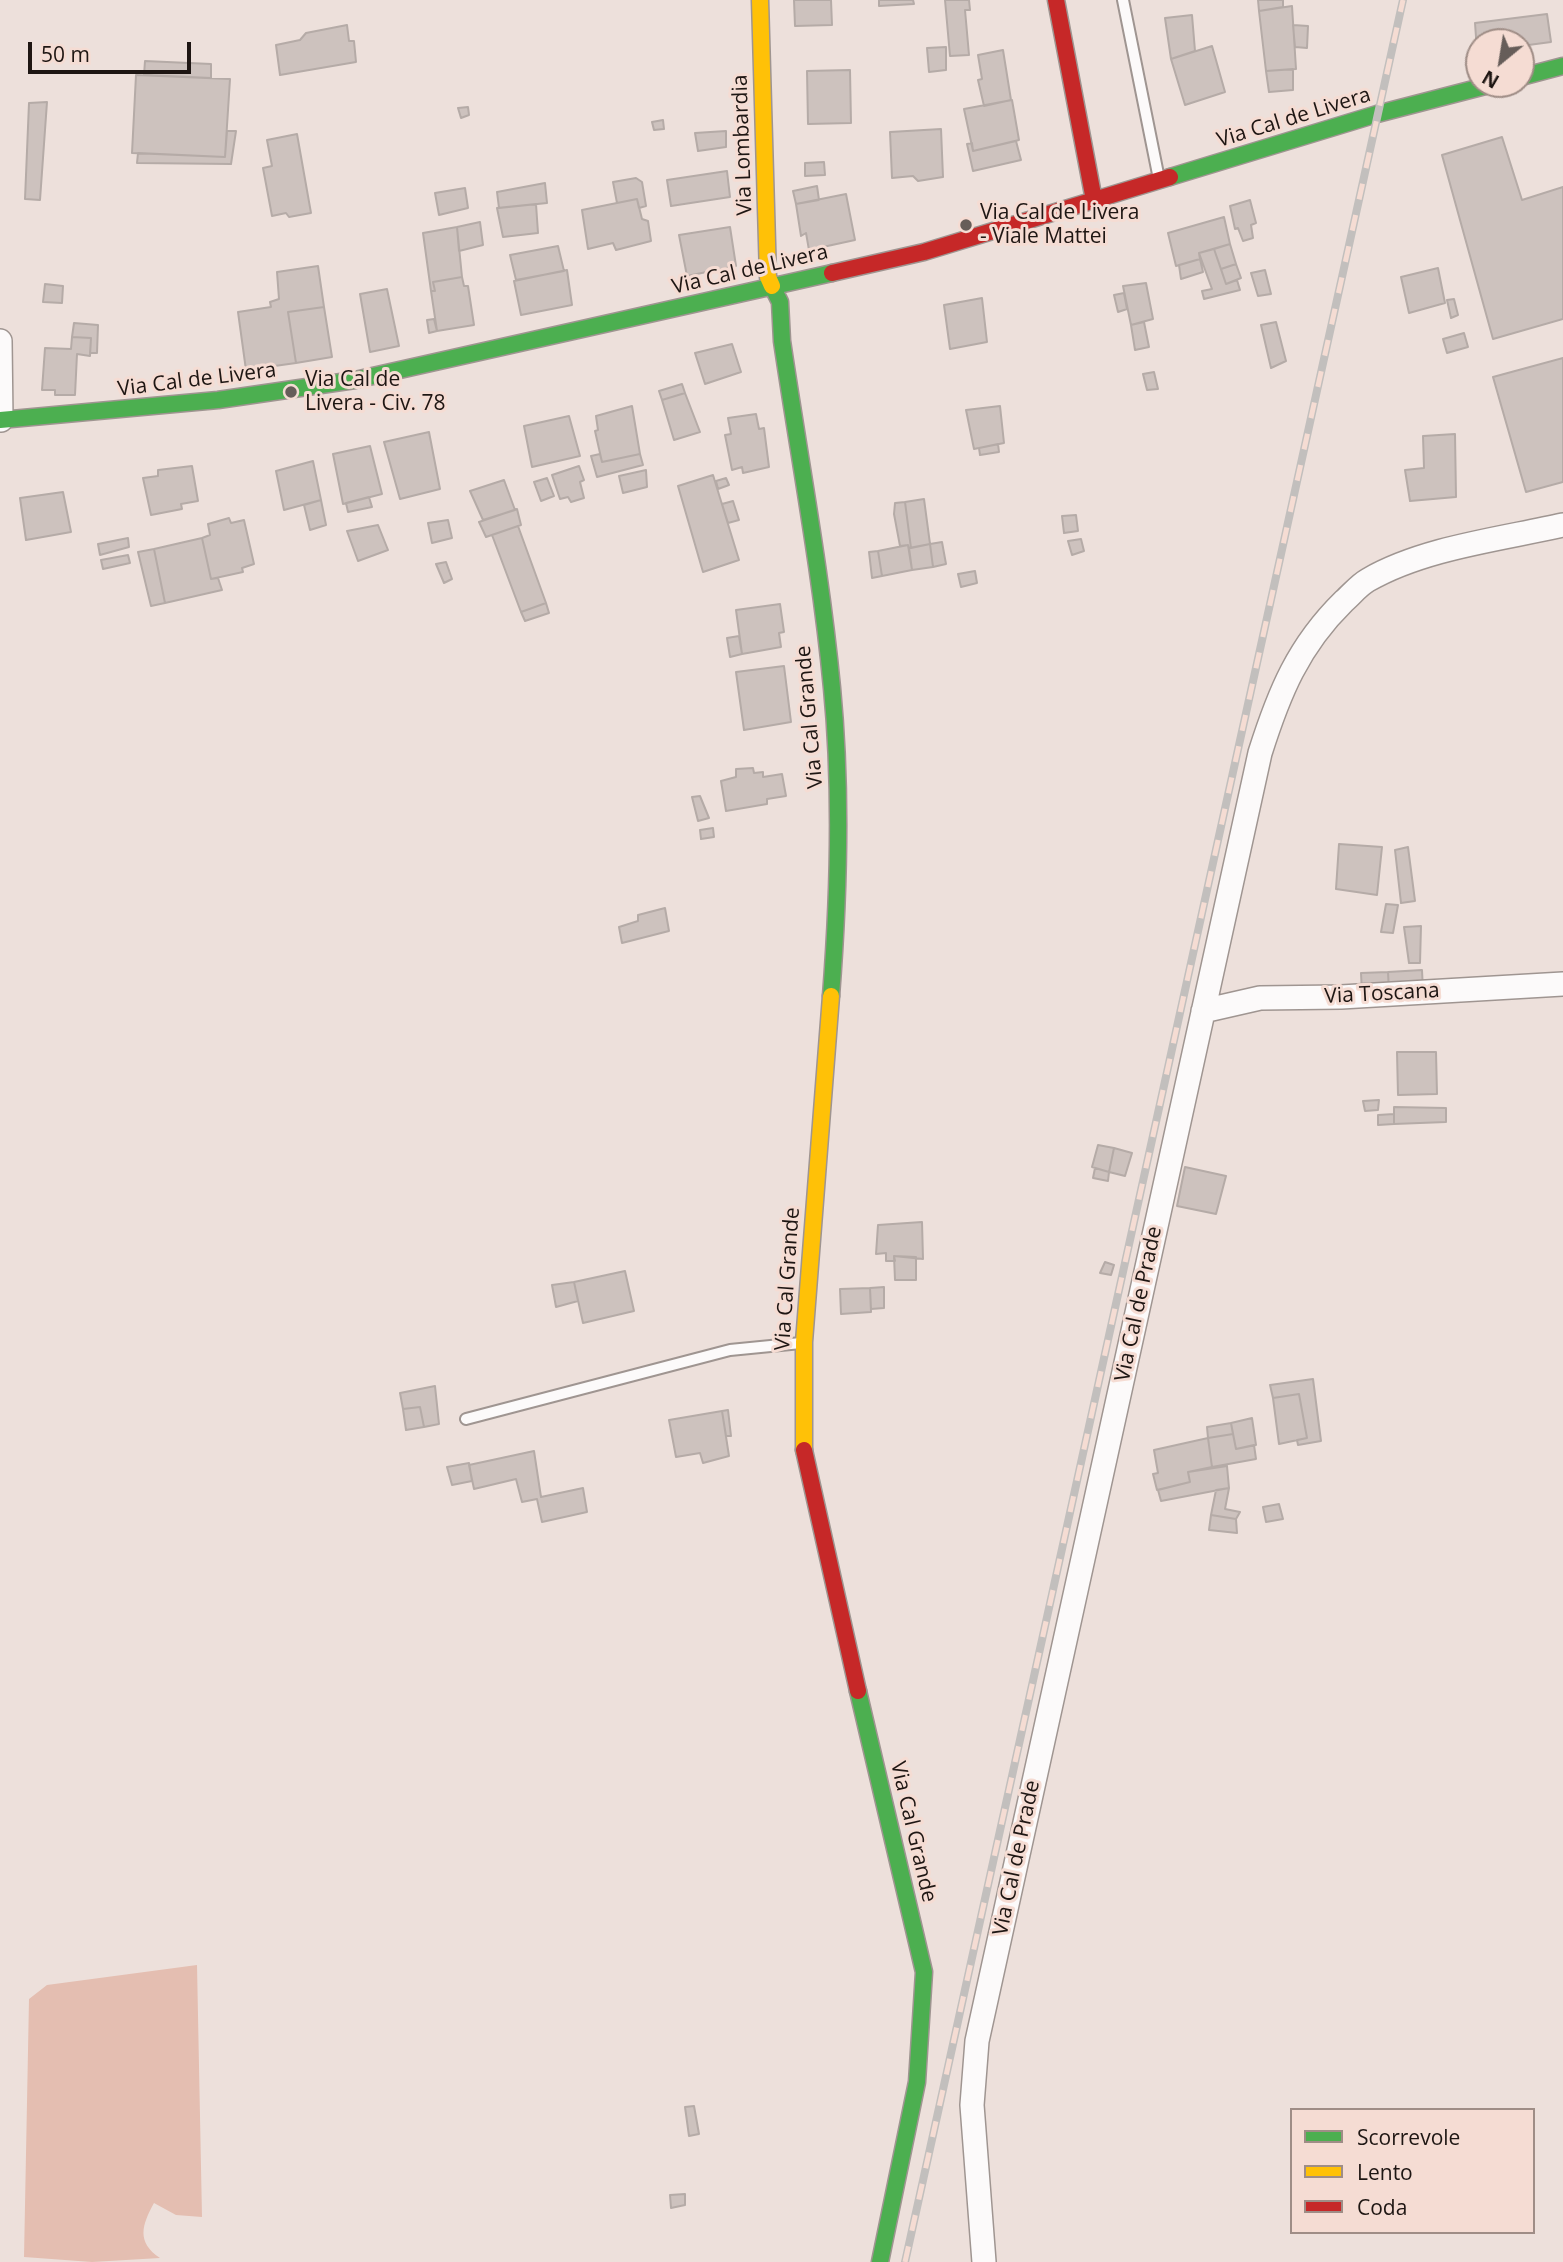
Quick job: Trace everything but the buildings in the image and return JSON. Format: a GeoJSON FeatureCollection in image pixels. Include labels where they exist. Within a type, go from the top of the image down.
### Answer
{"type":"FeatureCollection","features":[{"type":"Feature","properties":{"kind":"street","name":"Via Lombardia"},"geometry":{"type":"LineString","coordinates":[[760,0],[768,277],[772,287]]}},
{"type":"Feature","properties":{"kind":"street"},"geometry":{"type":"LineString","coordinates":[[1056,0],[1094,200]]}},
{"type":"Feature","properties":{"kind":"street"},"geometry":{"type":"LineString","coordinates":[[1535,73],[1563,66]]}},
{"type":"Feature","properties":{"kind":"street","name":"Via Cal de Livera"},"geometry":{"type":"LineString","coordinates":[[0,420],[218,400],[355,380],[772,287],[924,252],[1377,114],[1465,91]]}},
{"type":"Feature","properties":{"kind":"street","name":"Via Cal Grande"},"geometry":{"type":"LineString","coordinates":[[772,287],[780,302],[782,341],[832,688],[840,824],[839,898],[804,1342],[804,1457],[924,1972],[926,2017],[919,2069],[880,2262]]}},
{"type":"Feature","properties":{"kind":"street"},"geometry":{"type":"LineString","coordinates":[[0,341],[0,420]]}},
{"type":"Feature","properties":{"kind":"street","name":"Via Cal de Prade"},"geometry":{"type":"LineString","coordinates":[[984,2262],[972,2105],[977,2041],[1260,754],[1279,694],[1299,657],[1325,620],[1366,581],[1409,561],[1563,525]]}},
{"type":"Feature","properties":{"kind":"street","name":"Via Toscana"},"geometry":{"type":"LineString","coordinates":[[1203,1011],[1260,998],[1341,997],[1563,984]]}},
{"type":"Feature","properties":{"kind":"lane"},"geometry":{"type":"LineString","coordinates":[[1123,0],[1159,181]]}},
{"type":"Feature","properties":{"kind":"lane"},"geometry":{"type":"LineString","coordinates":[[466,1419],[730,1350],[804,1342]]}},
{"type":"Feature","properties":{"kind":"shaded area"},"geometry":{"type":"Polygon","coordinates":[[[197,1965],[202,2217],[176,2215],[154,2203],[144,2226],[144,2239],[152,2252],[160,2258],[92,2262],[24,2257],[29,1999],[47,1985],[197,1965]]]}},
{"type":"Feature","properties":{"kind":"railway"},"geometry":{"type":"LineString","coordinates":[[905,2262],[1403,0]]}},
{"type":"Feature","properties":{"kind":"traffic: fast"},"geometry":{"type":"LineString","coordinates":[[1535,73],[1563,66]]}},
{"type":"Feature","properties":{"kind":"traffic: fast"},"geometry":{"type":"LineString","coordinates":[[1170,177],[1377,114],[1465,91]]}},
{"type":"Feature","properties":{"kind":"traffic: fast"},"geometry":{"type":"LineString","coordinates":[[0,420],[218,400],[355,380],[832,273]]}},
{"type":"Feature","properties":{"kind":"traffic: fast"},"geometry":{"type":"LineString","coordinates":[[772,286],[780,302],[782,341],[816,558],[832,688],[838,842],[831,996]]}},
{"type":"Feature","properties":{"kind":"traffic: fast"},"geometry":{"type":"LineString","coordinates":[[858,1691],[924,1972],[917,2082],[880,2262]]}},
{"type":"Feature","properties":{"kind":"traffic: slow"},"geometry":{"type":"LineString","coordinates":[[760,0],[768,277],[772,286]]}},
{"type":"Feature","properties":{"kind":"traffic: slow"},"geometry":{"type":"LineString","coordinates":[[804,1450],[804,1342],[831,996]]}},
{"type":"Feature","properties":{"kind":"traffic: jam"},"geometry":{"type":"LineString","coordinates":[[1056,0],[1094,200]]}},
{"type":"Feature","properties":{"kind":"traffic: jam"},"geometry":{"type":"LineString","coordinates":[[832,273],[924,252],[1170,177]]}},
{"type":"Feature","properties":{"kind":"traffic: jam"},"geometry":{"type":"LineString","coordinates":[[804,1450],[858,1691]]}},
{"type":"Feature","properties":{"kind":"place","name":"Via Cal de Livera - Viale Mattei"},"geometry":{"type":"Point","coordinates":[966,225]}},
{"type":"Feature","properties":{"kind":"place","name":"Via Cal de Livera - Civ. 78"},"geometry":{"type":"Point","coordinates":[291,392]}}]}
